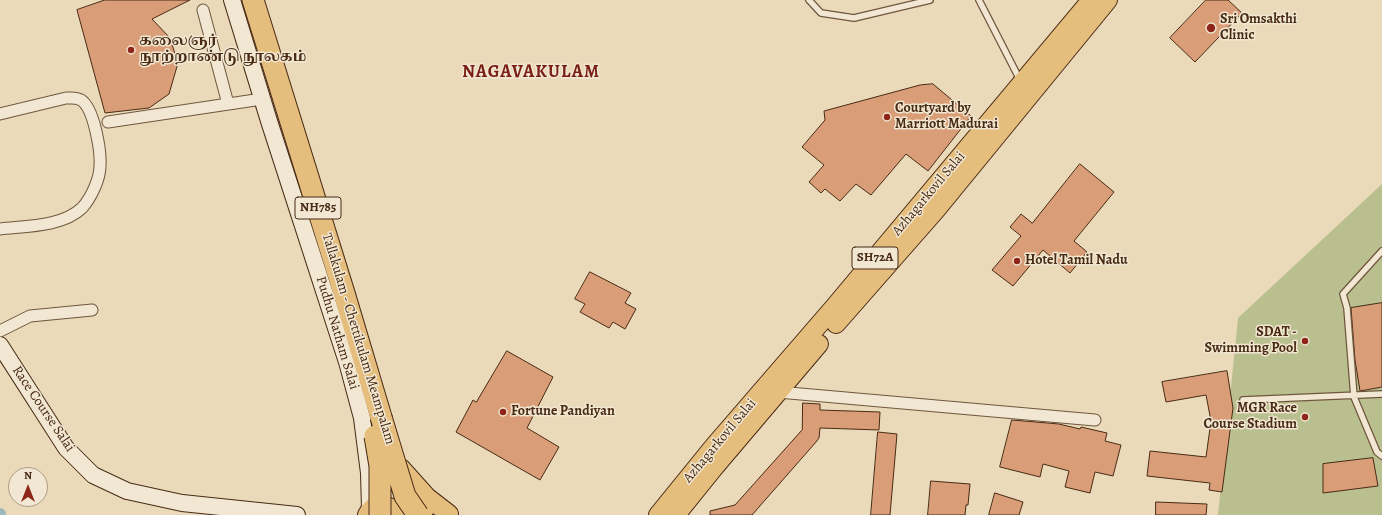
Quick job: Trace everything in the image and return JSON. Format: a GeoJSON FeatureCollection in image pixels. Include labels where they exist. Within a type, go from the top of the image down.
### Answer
{"type":"FeatureCollection","features":[{"type":"Feature","properties":{"kind":"highway","name":"Tallakulam - Chettikulam Meampalam"},"geometry":{"type":"LineString","coordinates":[[241,0],[296,183],[356,366],[370,414],[380,466],[382,512]]}},
{"type":"Feature","properties":{"kind":"highway","name":"Tallakulam - Chettikulam Meampalam"},"geometry":{"type":"LineString","coordinates":[[253,0],[342,286],[397,472],[405,496],[418,515]]}},
{"type":"Feature","properties":{"kind":"main road","name":"Pudhu Natham Salai"},"geometry":{"type":"LineString","coordinates":[[232,0],[262,99],[317,264],[347,362],[362,418],[369,473],[382,512]]}},
{"type":"Feature","properties":{"kind":"main road","name":"Pudhu Natham Salai"},"geometry":{"type":"LineString","coordinates":[[262,0],[388,409],[401,468],[402,482],[382,512]]}},
{"type":"Feature","properties":{"kind":"main road","name":"Azhagarkovil Salai"},"geometry":{"type":"LineString","coordinates":[[676,515],[778,392],[936,210],[1091,0]]}},
{"type":"Feature","properties":{"kind":"main road","name":"Azhagarkovil Salai"},"geometry":{"type":"LineString","coordinates":[[658,515],[714,446],[835,306],[1026,88],[1108,0]]}},
{"type":"Feature","properties":{"kind":"main road","name":"Race Course Salai"},"geometry":{"type":"LineString","coordinates":[[0,345],[5,359],[66,448],[93,475],[127,491],[182,503],[296,515]]}},
{"type":"Feature","properties":{"kind":"main road"},"geometry":{"type":"LineString","coordinates":[[401,468],[427,497],[450,515]]}},
{"type":"Feature","properties":{"kind":"main road"},"geometry":{"type":"LineString","coordinates":[[382,512],[409,506],[428,508],[450,515]]}},
{"type":"Feature","properties":{"kind":"street"},"geometry":{"type":"LineString","coordinates":[[203,10],[228,104]]}},
{"type":"Feature","properties":{"kind":"street"},"geometry":{"type":"LineString","coordinates":[[0,114],[66,98],[74,97],[81,100],[89,109],[99,147],[100,168],[92,194],[82,208],[65,218],[46,223],[0,229]]}},
{"type":"Feature","properties":{"kind":"street"},"geometry":{"type":"LineString","coordinates":[[108,122],[262,99]]}},
{"type":"Feature","properties":{"kind":"street"},"geometry":{"type":"LineString","coordinates":[[0,332],[30,316],[92,310]]}},
{"type":"Feature","properties":{"kind":"street"},"geometry":{"type":"LineString","coordinates":[[778,392],[1095,420]]}},
{"type":"Feature","properties":{"kind":"lane"},"geometry":{"type":"LineString","coordinates":[[809,0],[821,13],[854,18],[930,0]]}},
{"type":"Feature","properties":{"kind":"lane"},"geometry":{"type":"LineString","coordinates":[[979,0],[1026,88]]}},
{"type":"Feature","properties":{"kind":"lane"},"geometry":{"type":"LineString","coordinates":[[1382,251],[1343,294],[1347,308],[1354,397],[1377,452],[1382,456]]}},
{"type":"Feature","properties":{"kind":"lane"},"geometry":{"type":"LineString","coordinates":[[1243,400],[1354,397],[1382,394]]}},
{"type":"Feature","properties":{"kind":"green space","name":"MGR Race Course Stadium"},"geometry":{"type":"Polygon","coordinates":[[[1382,184],[1382,515],[1218,515],[1238,318],[1382,184]]]}},
{"type":"Feature","properties":{"kind":"building","name":"கலைஞர் நூற்றாண்டு நூலகம்"},"geometry":{"type":"Polygon","coordinates":[[[105,0],[190,0],[152,19],[170,38],[178,63],[169,94],[149,108],[105,113],[77,10],[105,0]]]}},
{"type":"Feature","properties":{"kind":"building"},"geometry":{"type":"Polygon","coordinates":[[[1206,0],[1228,0],[1242,13],[1195,62],[1170,38],[1206,0]]]}},
{"type":"Feature","properties":{"kind":"building","name":"Courtyard by Marriott Madurai"},"geometry":{"type":"Polygon","coordinates":[[[933,84],[971,116],[928,171],[906,154],[871,195],[856,184],[840,201],[825,189],[821,193],[809,182],[824,165],[802,147],[825,120],[824,111],[920,85],[933,84]]]}},
{"type":"Feature","properties":{"kind":"building"},"geometry":{"type":"Polygon","coordinates":[[[1080,164],[1114,192],[1074,241],[1087,252],[1070,273],[1043,250],[1013,286],[992,270],[1021,236],[1010,227],[1021,214],[1032,223],[1080,164]]]}},
{"type":"Feature","properties":{"kind":"building"},"geometry":{"type":"Polygon","coordinates":[[[590,272],[631,293],[625,303],[636,309],[625,329],[613,322],[609,328],[580,312],[585,304],[575,299],[590,272]]]}},
{"type":"Feature","properties":{"kind":"building"},"geometry":{"type":"Polygon","coordinates":[[[1382,303],[1382,387],[1360,391],[1355,360],[1351,308],[1382,303]]]}},
{"type":"Feature","properties":{"kind":"building","name":"Fortune Pandiyan"},"geometry":{"type":"Polygon","coordinates":[[[507,351],[553,377],[527,428],[559,447],[540,480],[456,432],[473,400],[476,402],[507,351]]]}},
{"type":"Feature","properties":{"kind":"building"},"geometry":{"type":"Polygon","coordinates":[[[1227,371],[1233,408],[1222,492],[1209,490],[1210,483],[1147,476],[1150,451],[1206,457],[1211,421],[1206,395],[1166,402],[1162,382],[1227,371]]]}},
{"type":"Feature","properties":{"kind":"building"},"geometry":{"type":"Polygon","coordinates":[[[803,403],[820,404],[820,410],[880,412],[879,430],[820,428],[819,438],[816,442],[752,515],[710,515],[710,511],[735,505],[802,430],[803,403]]]}},
{"type":"Feature","properties":{"kind":"building"},"geometry":{"type":"Polygon","coordinates":[[[1012,420],[1059,424],[1080,429],[1081,427],[1107,433],[1105,441],[1121,445],[1113,476],[1095,472],[1090,493],[1065,487],[1069,471],[1043,464],[1040,477],[1000,467],[1012,420]]]}},
{"type":"Feature","properties":{"kind":"building"},"geometry":{"type":"Polygon","coordinates":[[[878,432],[897,434],[890,515],[871,515],[878,432]]]}},
{"type":"Feature","properties":{"kind":"building"},"geometry":{"type":"Polygon","coordinates":[[[1373,458],[1378,486],[1323,493],[1323,464],[1373,458]]]}},
{"type":"Feature","properties":{"kind":"building"},"geometry":{"type":"Polygon","coordinates":[[[931,481],[970,484],[968,505],[966,505],[965,515],[928,515],[931,481]]]}},
{"type":"Feature","properties":{"kind":"building"},"geometry":{"type":"Polygon","coordinates":[[[995,493],[1023,502],[1019,515],[989,515],[995,493]]]}},
{"type":"Feature","properties":{"kind":"building"},"geometry":{"type":"Polygon","coordinates":[[[1156,502],[1207,504],[1206,515],[1156,515],[1156,502]]]}},
{"type":"Feature","properties":{"kind":"place","name":"Sri Omsakthi Clinic"},"geometry":{"type":"Point","coordinates":[1211,28]}},
{"type":"Feature","properties":{"kind":"place","name":"கலைஞர் நூற்றாண்டு நூலகம்"},"geometry":{"type":"Point","coordinates":[131,50]}},
{"type":"Feature","properties":{"kind":"place","name":"Courtyard by Marriott Madurai"},"geometry":{"type":"Point","coordinates":[887,117]}},
{"type":"Feature","properties":{"kind":"place","name":"Hotel Tamil Nadu"},"geometry":{"type":"Point","coordinates":[1017,261]}},
{"type":"Feature","properties":{"kind":"place","name":"SDAT - Swimming Pool"},"geometry":{"type":"Point","coordinates":[1305,341]}},
{"type":"Feature","properties":{"kind":"place","name":"Fortune Pandiyan"},"geometry":{"type":"Point","coordinates":[503,412]}},
{"type":"Feature","properties":{"kind":"place","name":"MGR Race Course Stadium"},"geometry":{"type":"Point","coordinates":[1305,417]}},
{"type":"Feature","properties":{"kind":"district","name":"NAGAVAKULAM"},"geometry":{"type":"Point","coordinates":[531,73]}}]}
